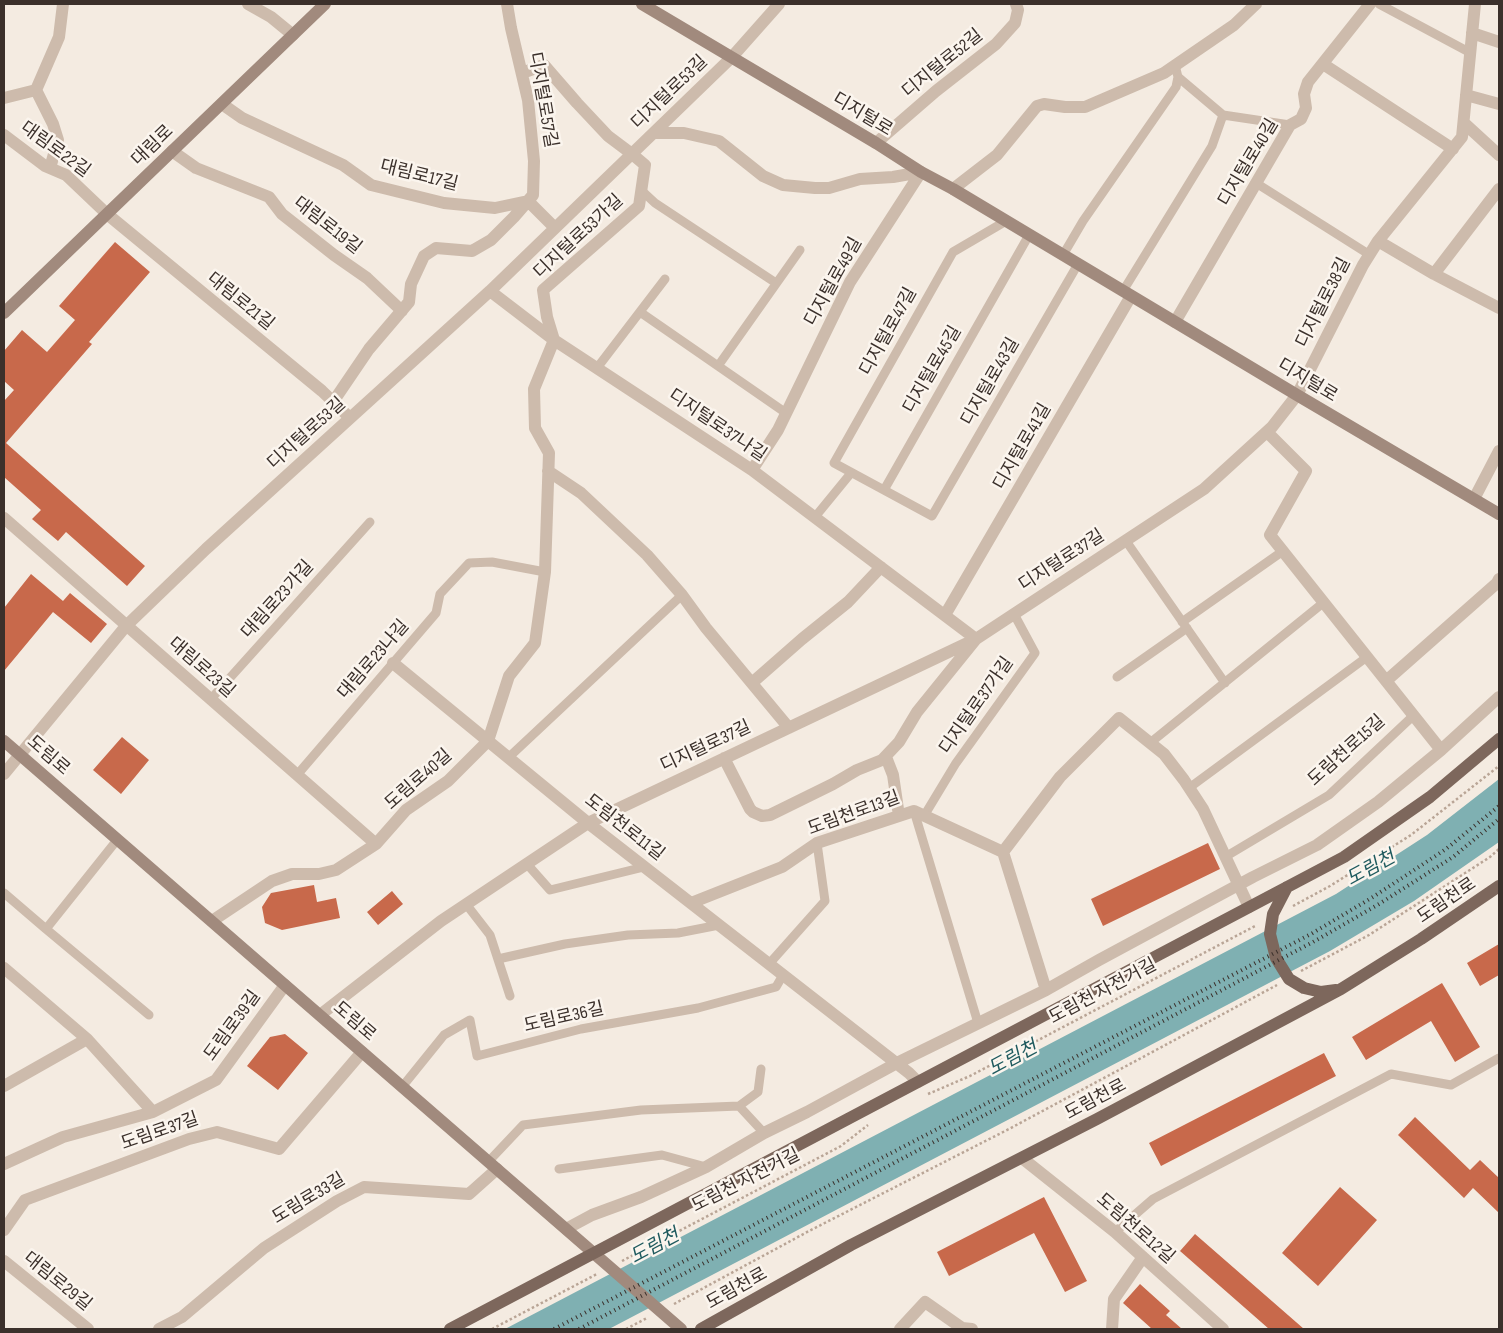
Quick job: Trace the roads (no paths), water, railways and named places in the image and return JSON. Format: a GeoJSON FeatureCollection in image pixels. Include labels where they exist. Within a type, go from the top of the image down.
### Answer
{"type":"FeatureCollection","features":[{"type":"Feature","properties":{"kind":"main road"},"geometry":{"type":"LineString","coordinates":[[450,1329],[1344,857],[1430,797],[1499,739]]}},
{"type":"Feature","properties":{"kind":"main road","name":"도림천로"},"geometry":{"type":"LineString","coordinates":[[700,1329],[851,1246],[1341,989],[1422,939],[1499,886]]}},
{"type":"Feature","properties":{"kind":"main road"},"geometry":{"type":"LineString","coordinates":[[1287,887],[1285,903],[1273,914],[1270,934],[1276,958],[1289,979],[1304,988],[1321,992],[1341,989]]}},
{"type":"Feature","properties":{"kind":"street"},"geometry":{"type":"LineString","coordinates":[[36,90],[59,37],[63,4]]}},
{"type":"Feature","properties":{"kind":"street"},"geometry":{"type":"LineString","coordinates":[[248,4],[270,17],[293,35]]}},
{"type":"Feature","properties":{"kind":"street","name":"대림로"},"geometry":{"type":"LineString","coordinates":[[4,313],[325,4]]}},
{"type":"Feature","properties":{"kind":"street","name":"디지털로57길"},"geometry":{"type":"LineString","coordinates":[[506,4],[528,100],[534,161],[533,195],[528,201]]}},
{"type":"Feature","properties":{"kind":"street","name":"디지털로"},"geometry":{"type":"LineString","coordinates":[[642,4],[876,143],[920,172],[953,189],[1499,514]]}},
{"type":"Feature","properties":{"kind":"street","name":"디지털로53길"},"geometry":{"type":"LineString","coordinates":[[4,774],[126,626],[206,549],[490,291],[732,57],[779,4]]}},
{"type":"Feature","properties":{"kind":"street","name":"디지털로52길"},"geometry":{"type":"LineString","coordinates":[[876,143],[936,91],[996,44],[1015,23],[1018,10],[1016,4]]}},
{"type":"Feature","properties":{"kind":"street"},"geometry":{"type":"LineString","coordinates":[[953,189],[997,155],[1037,106],[1044,104],[1085,107],[1164,73],[1177,71],[1234,25],[1256,4]]}},
{"type":"Feature","properties":{"kind":"street","name":"디지털로40길"},"geometry":{"type":"LineString","coordinates":[[1175,322],[1290,125],[1301,120],[1306,108],[1304,94],[1308,82],[1370,4]]}},
{"type":"Feature","properties":{"kind":"street","name":"디지털로38길"},"geometry":{"type":"LineString","coordinates":[[1297,395],[1363,265],[1378,241],[1462,137],[1475,4]]}},
{"type":"Feature","properties":{"kind":"street"},"geometry":{"type":"LineString","coordinates":[[1472,32],[1499,42]]}},
{"type":"Feature","properties":{"kind":"street"},"geometry":{"type":"LineString","coordinates":[[1323,64],[1453,149]]}},
{"type":"Feature","properties":{"kind":"street","name":"디지털로53길"},"geometry":{"type":"LineString","coordinates":[[522,73],[544,65],[577,104],[608,136],[632,154]]}},
{"type":"Feature","properties":{"kind":"street"},"geometry":{"type":"LineString","coordinates":[[4,98],[36,90]]}},
{"type":"Feature","properties":{"kind":"street"},"geometry":{"type":"LineString","coordinates":[[36,90],[53,124],[58,140],[50,168]]}},
{"type":"Feature","properties":{"kind":"street"},"geometry":{"type":"LineString","coordinates":[[1466,95],[1499,104]]}},
{"type":"Feature","properties":{"kind":"street","name":"대림로17길"},"geometry":{"type":"LineString","coordinates":[[222,104],[242,118],[343,165],[372,185],[444,203],[495,208],[528,201]]}},
{"type":"Feature","properties":{"kind":"street"},"geometry":{"type":"LineString","coordinates":[[1464,123],[1499,155]]}},
{"type":"Feature","properties":{"kind":"street"},"geometry":{"type":"LineString","coordinates":[[654,133],[684,133],[719,141],[763,176],[783,185],[829,188],[860,179],[893,177],[920,172]]}},
{"type":"Feature","properties":{"kind":"street","name":"대림로22길"},"geometry":{"type":"LineString","coordinates":[[4,134],[45,166],[66,175],[107,214]]}},
{"type":"Feature","properties":{"kind":"street","name":"대림로19길"},"geometry":{"type":"LineString","coordinates":[[172,151],[196,168],[269,197],[282,214],[367,278],[402,311]]}},
{"type":"Feature","properties":{"kind":"street","name":"디지털로53가길"},"geometry":{"type":"LineString","coordinates":[[554,340],[542,290],[639,206],[645,165],[632,154]]}},
{"type":"Feature","properties":{"kind":"street","name":"디지털로49길"},"geometry":{"type":"LineString","coordinates":[[752,470],[778,430],[850,282],[920,172]]}},
{"type":"Feature","properties":{"kind":"street"},"geometry":{"type":"LineString","coordinates":[[1434,274],[1499,189]]}},
{"type":"Feature","properties":{"kind":"street"},"geometry":{"type":"LineString","coordinates":[[333,402],[369,349],[410,302],[410,284],[424,256],[436,248],[472,251],[491,240],[528,201],[555,228]]}},
{"type":"Feature","properties":{"kind":"street","name":"대림로21길"},"geometry":{"type":"LineString","coordinates":[[107,214],[350,418]]}},
{"type":"Feature","properties":{"kind":"street"},"geometry":{"type":"LineString","coordinates":[[1378,241],[1434,274],[1499,308]]}},
{"type":"Feature","properties":{"kind":"street","name":"디지털로37나길"},"geometry":{"type":"LineString","coordinates":[[490,291],[554,340],[752,470],[976,639]]}},
{"type":"Feature","properties":{"kind":"street","name":"디지털로41길"},"geometry":{"type":"LineString","coordinates":[[945,615],[1127,293]]}},
{"type":"Feature","properties":{"kind":"street","name":"도림로40길"},"geometry":{"type":"LineString","coordinates":[[212,921],[272,881],[292,874],[319,874],[336,870],[376,844],[406,810],[448,781],[488,741],[509,676],[535,643],[545,572],[549,453],[535,428],[534,389],[554,340]]}},
{"type":"Feature","properties":{"kind":"street","name":"디지털로37길"},"geometry":{"type":"LineString","coordinates":[[320,1015],[441,921],[588,823],[976,639],[1204,489],[1272,427],[1297,395]]}},
{"type":"Feature","properties":{"kind":"street","name":"도림천로15길"},"geometry":{"type":"LineString","coordinates":[[1267,432],[1306,471],[1270,535],[1441,750]]}},
{"type":"Feature","properties":{"kind":"street"},"geometry":{"type":"LineString","coordinates":[[1474,499],[1499,451]]}},
{"type":"Feature","properties":{"kind":"street"},"geometry":{"type":"LineString","coordinates":[[548,471],[581,493],[648,555],[789,728]]}},
{"type":"Feature","properties":{"kind":"street","name":"대림로23길"},"geometry":{"type":"LineString","coordinates":[[4,518],[376,844]]}},
{"type":"Feature","properties":{"kind":"street"},"geometry":{"type":"LineString","coordinates":[[753,682],[848,602],[881,567]]}},
{"type":"Feature","properties":{"kind":"street"},"geometry":{"type":"LineString","coordinates":[[1386,681],[1497,583],[1499,579]]}},
{"type":"Feature","properties":{"kind":"street"},"geometry":{"type":"LineString","coordinates":[[724,758],[750,809],[762,816],[770,815],[886,757],[899,742],[917,712],[976,639]]}},
{"type":"Feature","properties":{"kind":"street","name":"도림천로11길"},"geometry":{"type":"LineString","coordinates":[[393,662],[588,823],[909,1072],[918,1082]]}},
{"type":"Feature","properties":{"kind":"street"},"geometry":{"type":"LineString","coordinates":[[566,1229],[592,1214],[641,1197],[706,1167],[897,1063],[1046,990],[1098,960],[1317,845],[1378,802],[1441,750],[1499,697]]}},
{"type":"Feature","properties":{"kind":"street"},"geometry":{"type":"LineString","coordinates":[[1046,990],[1003,852],[1060,777],[1119,718],[1164,754],[1189,788],[1203,809],[1249,907]]}},
{"type":"Feature","properties":{"kind":"street","name":"도림로"},"geometry":{"type":"LineString","coordinates":[[4,741],[680,1328]]}},
{"type":"Feature","properties":{"kind":"street"},"geometry":{"type":"LineString","coordinates":[[886,757],[893,775],[899,816]]}},
{"type":"Feature","properties":{"kind":"street","name":"도림천로13길"},"geometry":{"type":"LineString","coordinates":[[691,903],[782,867],[817,843],[899,816],[919,814],[1003,852]]}},
{"type":"Feature","properties":{"kind":"street"},"geometry":{"type":"LineString","coordinates":[[4,968],[87,1039],[152,1112]]}},
{"type":"Feature","properties":{"kind":"street","name":"도림로39길"},"geometry":{"type":"LineString","coordinates":[[4,1164],[62,1137],[152,1112],[216,1080],[285,985]]}},
{"type":"Feature","properties":{"kind":"street"},"geometry":{"type":"LineString","coordinates":[[4,1086],[87,1039]]}},
{"type":"Feature","properties":{"kind":"street","name":"도림로37길"},"geometry":{"type":"LineString","coordinates":[[4,1230],[25,1200],[189,1138],[217,1132],[279,1149],[362,1052]]}},
{"type":"Feature","properties":{"kind":"street","name":"도림천로12길"},"geometry":{"type":"LineString","coordinates":[[1022,1158],[1115,1232],[1223,1329]]}},
{"type":"Feature","properties":{"kind":"street","name":"도림로33길"},"geometry":{"type":"LineString","coordinates":[[159,1329],[182,1317],[264,1248],[337,1201],[364,1187],[469,1194],[493,1165]]}},
{"type":"Feature","properties":{"kind":"street"},"geometry":{"type":"LineString","coordinates":[[1112,1329],[1114,1299],[1142,1257]]}},
{"type":"Feature","properties":{"kind":"street","name":"대림로29길"},"geometry":{"type":"LineString","coordinates":[[4,1261],[88,1329]]}},
{"type":"Feature","properties":{"kind":"street"},"geometry":{"type":"LineString","coordinates":[[900,1329],[925,1302],[962,1328],[972,1329]]}},
{"type":"Feature","properties":{"kind":"lane"},"geometry":{"type":"LineString","coordinates":[[1379,4],[1470,51]]}},
{"type":"Feature","properties":{"kind":"lane"},"geometry":{"type":"LineString","coordinates":[[1177,71],[1223,115],[1290,125]]}},
{"type":"Feature","properties":{"kind":"lane"},"geometry":{"type":"LineString","coordinates":[[1063,255],[1083,221],[1176,87],[1177,71]]}},
{"type":"Feature","properties":{"kind":"lane"},"geometry":{"type":"LineString","coordinates":[[1127,293],[1212,146],[1223,115]]}},
{"type":"Feature","properties":{"kind":"lane","name":"디지털로38길"},"geometry":{"type":"LineString","coordinates":[[1256,183],[1370,255]]}},
{"type":"Feature","properties":{"kind":"lane","name":"디지털로53가길"},"geometry":{"type":"LineString","coordinates":[[642,190],[655,203],[776,283]]}},
{"type":"Feature","properties":{"kind":"lane","name":"디지털로47길"},"geometry":{"type":"LineString","coordinates":[[851,472],[834,463],[953,252],[1006,221]]}},
{"type":"Feature","properties":{"kind":"lane","name":"디지털로45길"},"geometry":{"type":"LineString","coordinates":[[884,490],[1029,234]]}},
{"type":"Feature","properties":{"kind":"lane"},"geometry":{"type":"LineString","coordinates":[[718,366],[800,250]]}},
{"type":"Feature","properties":{"kind":"lane","name":"디지털로43길"},"geometry":{"type":"LineString","coordinates":[[884,490],[932,516],[1078,264]]}},
{"type":"Feature","properties":{"kind":"lane"},"geometry":{"type":"LineString","coordinates":[[597,368],[665,278]]}},
{"type":"Feature","properties":{"kind":"lane"},"geometry":{"type":"LineString","coordinates":[[640,312],[786,413]]}},
{"type":"Feature","properties":{"kind":"lane"},"geometry":{"type":"LineString","coordinates":[[815,517],[851,472],[884,490]]}},
{"type":"Feature","properties":{"kind":"lane","name":"대림로23가길"},"geometry":{"type":"LineString","coordinates":[[210,700],[370,522]]}},
{"type":"Feature","properties":{"kind":"lane","name":"디지털로37길"},"geometry":{"type":"LineString","coordinates":[[1126,541],[1225,683]]}},
{"type":"Feature","properties":{"kind":"lane"},"geometry":{"type":"LineString","coordinates":[[1116,677],[1283,551]]}},
{"type":"Feature","properties":{"kind":"lane","name":"대림로23나길"},"geometry":{"type":"LineString","coordinates":[[297,775],[436,613],[440,594],[469,563],[492,562],[545,572]]}},
{"type":"Feature","properties":{"kind":"lane"},"geometry":{"type":"LineString","coordinates":[[508,758],[682,595]]}},
{"type":"Feature","properties":{"kind":"lane"},"geometry":{"type":"LineString","coordinates":[[1150,743],[1323,603]]}},
{"type":"Feature","properties":{"kind":"lane","name":"디지털로37가길"},"geometry":{"type":"LineString","coordinates":[[919,814],[1035,653],[1014,614]]}},
{"type":"Feature","properties":{"kind":"lane"},"geometry":{"type":"LineString","coordinates":[[1189,788],[1367,658]]}},
{"type":"Feature","properties":{"kind":"lane","name":"도림천로15길"},"geometry":{"type":"LineString","coordinates":[[1225,857],[1329,794],[1413,716]]}},
{"type":"Feature","properties":{"kind":"lane"},"geometry":{"type":"LineString","coordinates":[[919,814],[978,1023]]}},
{"type":"Feature","properties":{"kind":"lane"},"geometry":{"type":"LineString","coordinates":[[46,929],[118,840]]}},
{"type":"Feature","properties":{"kind":"lane"},"geometry":{"type":"LineString","coordinates":[[769,964],[825,901],[817,843]]}},
{"type":"Feature","properties":{"kind":"lane"},"geometry":{"type":"LineString","coordinates":[[527,864],[550,890],[644,867]]}},
{"type":"Feature","properties":{"kind":"lane"},"geometry":{"type":"LineString","coordinates":[[4,893],[149,1015]]}},
{"type":"Feature","properties":{"kind":"lane"},"geometry":{"type":"LineString","coordinates":[[466,904],[490,935],[510,996]]}},
{"type":"Feature","properties":{"kind":"lane"},"geometry":{"type":"LineString","coordinates":[[498,959],[565,944],[628,935],[678,934],[719,924]]}},
{"type":"Feature","properties":{"kind":"lane","name":"도림로36길"},"geometry":{"type":"LineString","coordinates":[[402,1087],[444,1035],[470,1020],[478,1056],[582,1029],[698,1008],[776,987],[783,975]]}},
{"type":"Feature","properties":{"kind":"lane"},"geometry":{"type":"LineString","coordinates":[[1115,1232],[1153,1198],[1391,1074],[1452,1085],[1499,1058]]}},
{"type":"Feature","properties":{"kind":"lane"},"geometry":{"type":"LineString","coordinates":[[493,1165],[523,1125],[641,1110],[739,1106],[758,1092],[761,1068]]}},
{"type":"Feature","properties":{"kind":"lane"},"geometry":{"type":"LineString","coordinates":[[739,1106],[764,1134]]}},
{"type":"Feature","properties":{"kind":"lane"},"geometry":{"type":"LineString","coordinates":[[559,1169],[662,1155],[706,1167]]}},
{"type":"Feature","properties":{"kind":"water","name":"도림천"},"geometry":{"type":"Polygon","coordinates":[[[1499,779],[1499,842],[1414,901],[1330,951],[609,1329],[505,1329],[1336,894],[1427,835],[1499,779]]]}},
{"type":"Feature","properties":{"kind":"railway"},"geometry":{"type":"LineString","coordinates":[[554,1329],[1311,934],[1373,897],[1446,849],[1499,806]]}},
{"type":"Feature","properties":{"kind":"railway"},"geometry":{"type":"LineString","coordinates":[[579,1329],[1313,942],[1379,904],[1453,857],[1499,819]]}}]}
